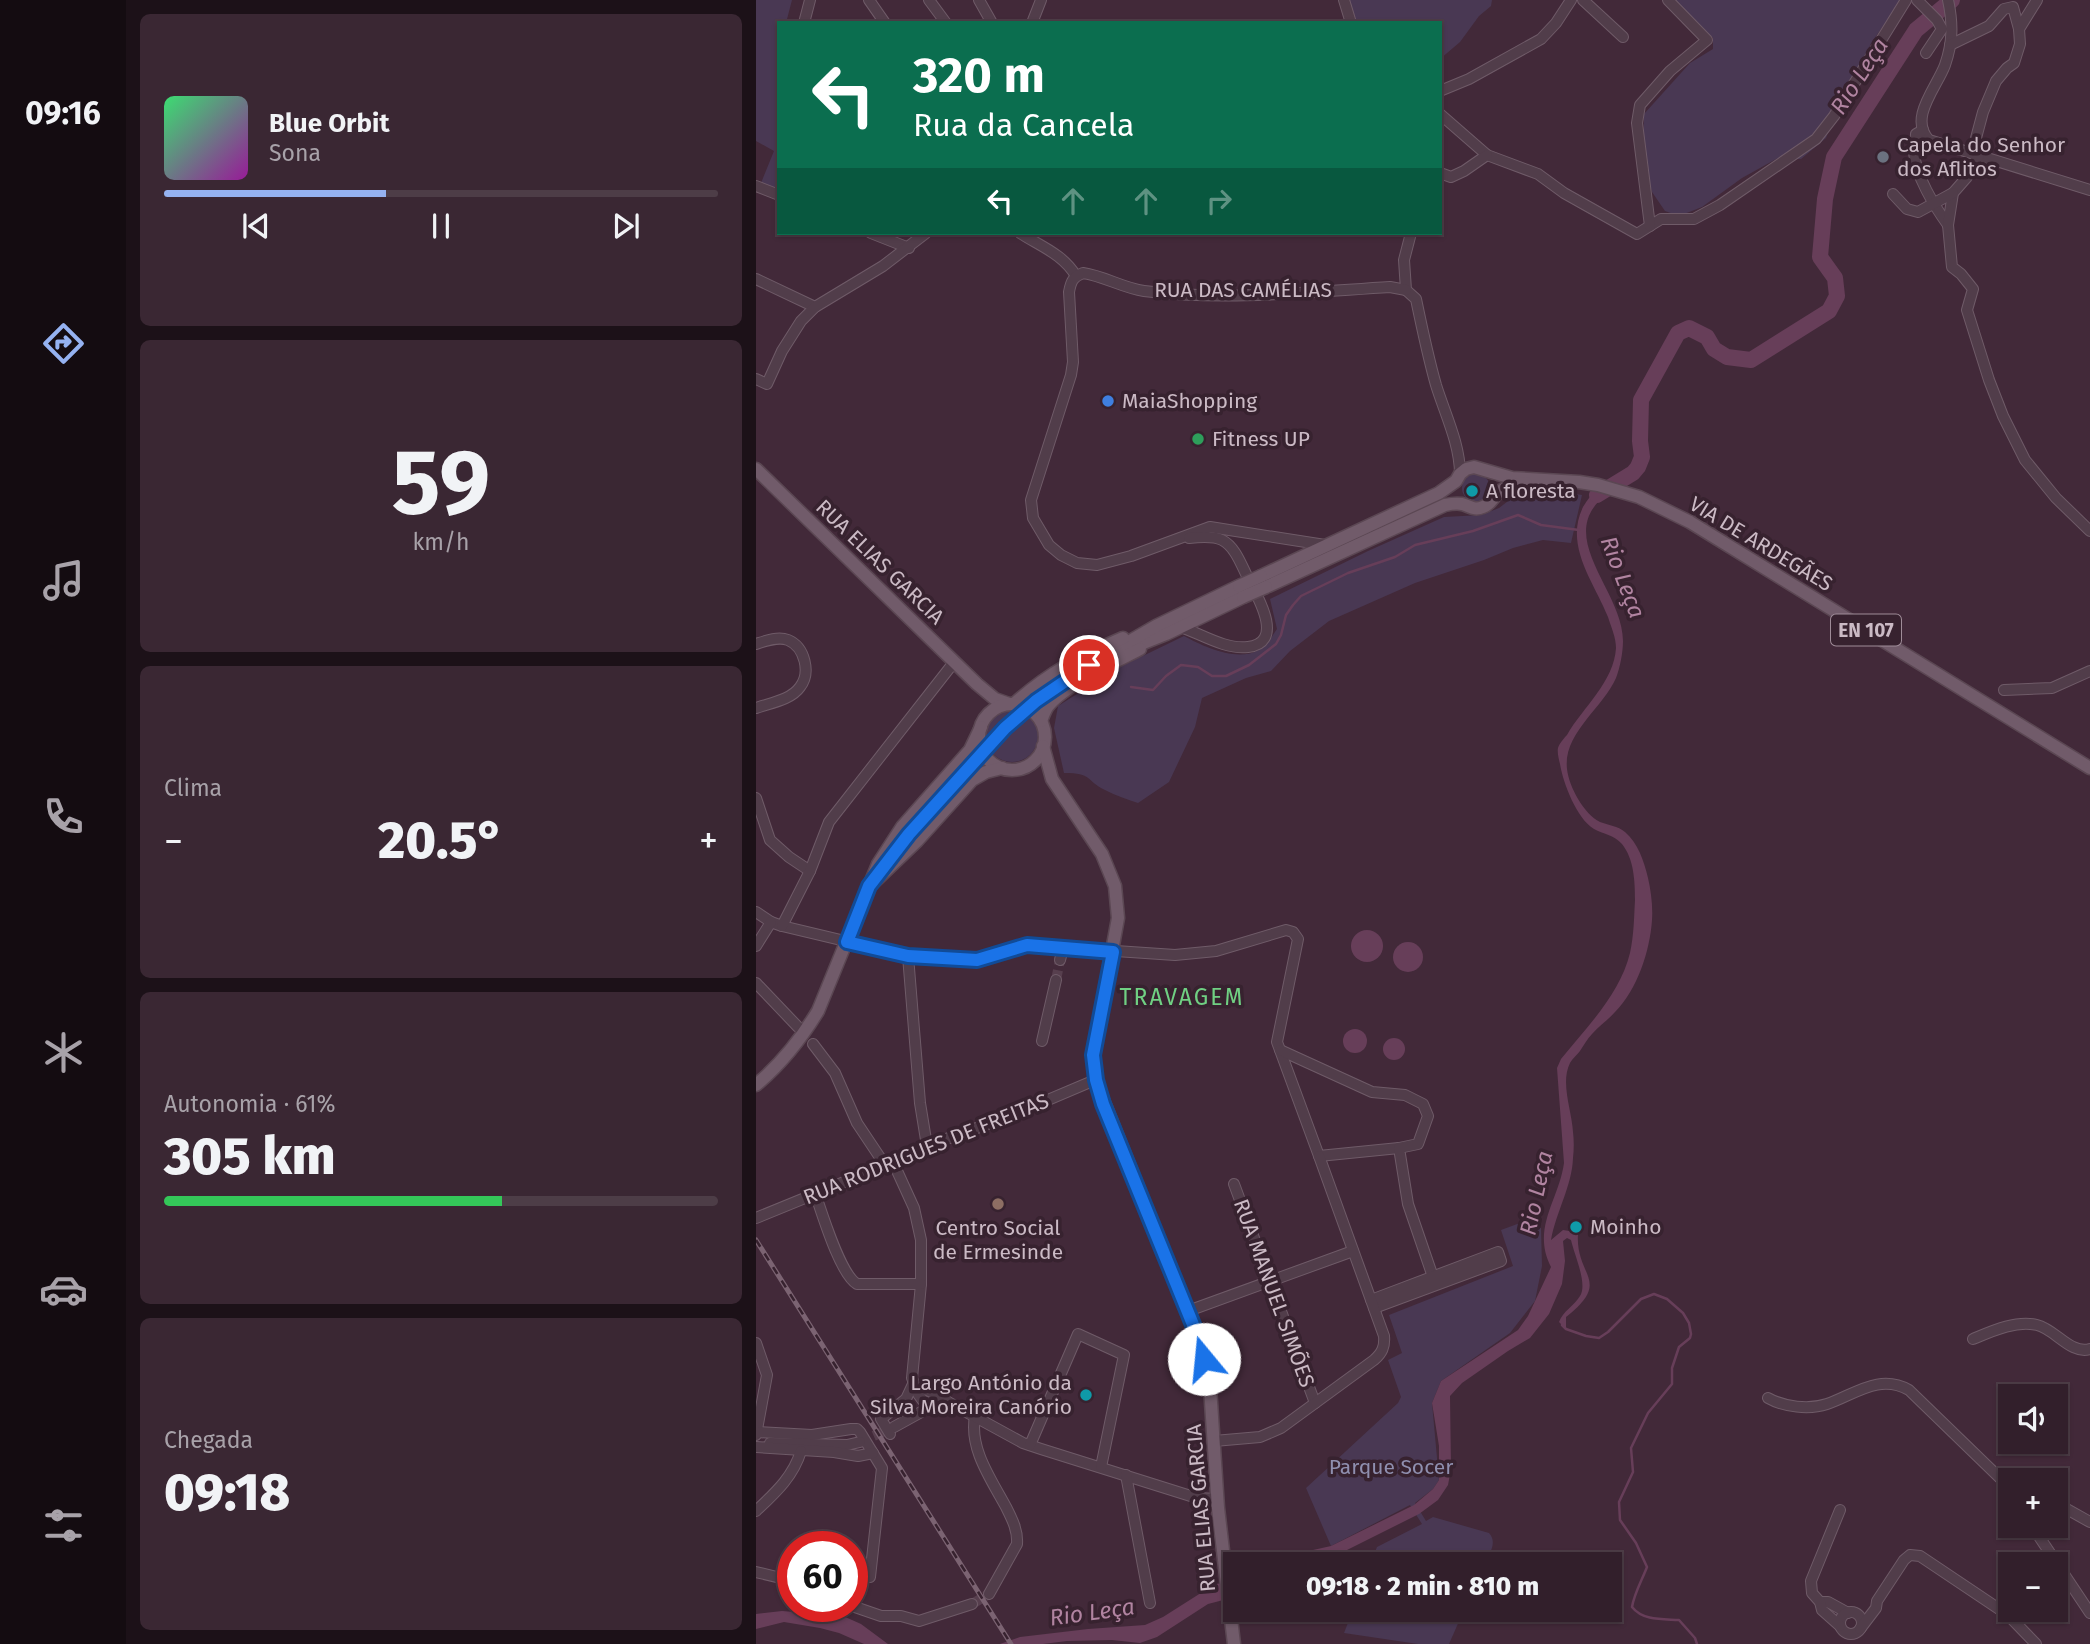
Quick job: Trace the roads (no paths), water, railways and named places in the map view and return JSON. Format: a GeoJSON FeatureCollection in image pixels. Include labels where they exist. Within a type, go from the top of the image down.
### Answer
{"type":"FeatureCollection","features":[{"type":"Feature","properties":{"kind":"main road","name":"VIA DE ARDEGÃES"},"geometry":{"type":"LineString","coordinates":[[869,886],[909,834],[966,770],[1005,728],[1049,691],[1089,665],[1263,581],[1327,545],[1439,493],[1466,469],[1474,467],[1512,478],[1579,482],[1639,497],[1690,522],[2090,768]]}},
{"type":"Feature","properties":{"kind":"main road","name":"RUA ELIAS GARCIA"},"geometry":{"type":"LineString","coordinates":[[756,469],[977,684],[995,699],[1012,704]]}},
{"type":"Feature","properties":{"kind":"main road"},"geometry":{"type":"LineString","coordinates":[[1490,472],[1495,478],[1496,494]]}},
{"type":"Feature","properties":{"kind":"main road"},"geometry":{"type":"LineString","coordinates":[[1458,478],[1455,490],[1462,504]]}},
{"type":"Feature","properties":{"kind":"main road","name":"VIA DE ARDEGÃES"},"geometry":{"type":"LineString","coordinates":[[1263,581],[1445,505],[1462,504],[1478,509],[1492,502],[1496,494],[1509,486],[1540,480]]}},
{"type":"Feature","properties":{"kind":"main road","name":"VIA DE ARDEGÃES"},"geometry":{"type":"LineString","coordinates":[[1012,704],[1035,685],[1092,651],[1161,630],[1181,627],[1241,592]]}},
{"type":"Feature","properties":{"kind":"main road","name":"VIA DE ARDEGÃES"},"geometry":{"type":"LineString","coordinates":[[1041,721],[1054,700],[1161,630]]}},
{"type":"Feature","properties":{"kind":"main road","name":"RUA ELIAS GARCIA"},"geometry":{"type":"LineString","coordinates":[[977,684],[984,721]]}},
{"type":"Feature","properties":{"kind":"main road"},"geometry":{"type":"LineString","coordinates":[[756,1085],[776,1067],[802,1036],[818,1011],[830,984],[869,886],[878,864],[902,827],[970,750],[984,721],[1001,706],[1012,704],[1028,708],[1041,721],[1044,729],[1043,746],[1034,761],[1015,769],[1002,768],[986,772],[972,780],[916,841],[869,886]]}},
{"type":"Feature","properties":{"kind":"main road"},"geometry":{"type":"LineString","coordinates":[[984,721],[979,737],[981,747],[986,756],[1002,768]]}},
{"type":"Feature","properties":{"kind":"main road","name":"RUA ELIAS GARCIA"},"geometry":{"type":"LineString","coordinates":[[1043,746],[1052,779],[1102,854],[1115,886],[1118,918],[1093,1055],[1096,1080],[1103,1104],[1188,1311],[1206,1368],[1234,1644]]}},
{"type":"Feature","properties":{"kind":"main road","name":"RUA ELIAS GARCIA"},"geometry":{"type":"LineString","coordinates":[[1027,766],[1052,779]]}},
{"type":"Feature","properties":{"kind":"street"},"geometry":{"type":"LineString","coordinates":[[805,21],[810,0]]}},
{"type":"Feature","properties":{"kind":"street"},"geometry":{"type":"LineString","coordinates":[[869,0],[884,21]]}},
{"type":"Feature","properties":{"kind":"street"},"geometry":{"type":"LineString","coordinates":[[929,0],[945,21]]}},
{"type":"Feature","properties":{"kind":"street"},"geometry":{"type":"LineString","coordinates":[[979,0],[991,21]]}},
{"type":"Feature","properties":{"kind":"street"},"geometry":{"type":"LineString","coordinates":[[1033,21],[1041,0]]}},
{"type":"Feature","properties":{"kind":"street"},"geometry":{"type":"LineString","coordinates":[[1344,0],[1350,21]]}},
{"type":"Feature","properties":{"kind":"street"},"geometry":{"type":"LineString","coordinates":[[1442,90],[1469,79],[1541,39],[1556,23],[1571,0]]}},
{"type":"Feature","properties":{"kind":"street"},"geometry":{"type":"LineString","coordinates":[[1583,0],[1623,37]]}},
{"type":"Feature","properties":{"kind":"street"},"geometry":{"type":"LineString","coordinates":[[1650,226],[1637,123],[1640,105],[1670,71],[1707,40],[1668,0]]}},
{"type":"Feature","properties":{"kind":"street"},"geometry":{"type":"LineString","coordinates":[[1442,116],[1487,155],[1538,174],[1563,193],[1637,234],[1661,219],[1694,219],[1720,205],[1816,139],[1834,116],[1906,0]]}},
{"type":"Feature","properties":{"kind":"street"},"geometry":{"type":"LineString","coordinates":[[1948,0],[1953,21],[1950,45],[1945,66],[1930,93],[1923,114],[1923,130],[1929,141],[2090,190]]}},
{"type":"Feature","properties":{"kind":"street"},"geometry":{"type":"LineString","coordinates":[[2019,29],[2037,0]]}},
{"type":"Feature","properties":{"kind":"street"},"geometry":{"type":"LineString","coordinates":[[1917,1],[1937,20],[1942,29],[1926,53]]}},
{"type":"Feature","properties":{"kind":"street"},"geometry":{"type":"LineString","coordinates":[[1894,194],[1907,209],[1918,212],[1953,193],[1967,177],[1976,154],[1983,112],[1996,81],[2014,63],[2020,44],[2019,29],[2012,7],[2004,9],[1989,26],[1950,45]]}},
{"type":"Feature","properties":{"kind":"street"},"geometry":{"type":"LineString","coordinates":[[1923,130],[1916,134],[1914,153],[1919,172],[1934,204],[1948,225]]}},
{"type":"Feature","properties":{"kind":"street"},"geometry":{"type":"LineString","coordinates":[[1442,174],[1451,177],[1487,155]]}},
{"type":"Feature","properties":{"kind":"street"},"geometry":{"type":"LineString","coordinates":[[756,186],[777,194]]}},
{"type":"Feature","properties":{"kind":"street"},"geometry":{"type":"LineString","coordinates":[[1953,193],[1948,225],[1952,267],[1973,289],[1967,310],[2003,416],[2025,460],[2056,498],[2090,531]]}},
{"type":"Feature","properties":{"kind":"street"},"geometry":{"type":"LineString","coordinates":[[877,235],[909,248]]}},
{"type":"Feature","properties":{"kind":"street"},"geometry":{"type":"LineString","coordinates":[[756,379],[767,384],[782,351],[801,321],[815,307],[883,266],[924,235]]}},
{"type":"Feature","properties":{"kind":"street","name":"RUA DAS CAMÉLIAS"},"geometry":{"type":"LineString","coordinates":[[1024,235],[1054,252],[1079,275],[1142,291],[1194,295],[1268,295],[1390,287],[1406,290]]}},
{"type":"Feature","properties":{"kind":"street"},"geometry":{"type":"LineString","coordinates":[[1410,235],[1404,260],[1406,290],[1416,299],[1435,382],[1457,449],[1460,462],[1458,478]]}},
{"type":"Feature","properties":{"kind":"street"},"geometry":{"type":"LineString","coordinates":[[1079,275],[1071,281],[1069,292],[1073,338],[1071,375],[1031,500],[1033,518],[1049,545],[1077,563],[1097,565],[1182,539],[1210,527],[1327,545]]}},
{"type":"Feature","properties":{"kind":"street"},"geometry":{"type":"LineString","coordinates":[[756,279],[815,307]]}},
{"type":"Feature","properties":{"kind":"street"},"geometry":{"type":"LineString","coordinates":[[1181,627],[1230,645],[1249,647],[1260,642],[1267,632],[1262,605],[1233,550],[1220,539],[1182,539]]}},
{"type":"Feature","properties":{"kind":"street"},"geometry":{"type":"LineString","coordinates":[[756,644],[766,640],[786,639],[803,655],[806,665],[806,676],[800,687],[790,696],[756,708]]}},
{"type":"Feature","properties":{"kind":"street"},"geometry":{"type":"LineString","coordinates":[[782,926],[810,871],[829,822],[954,661]]}},
{"type":"Feature","properties":{"kind":"street"},"geometry":{"type":"LineString","coordinates":[[2004,690],[2052,688],[2090,671]]}},
{"type":"Feature","properties":{"kind":"street"},"geometry":{"type":"LineString","coordinates":[[756,798],[770,840],[810,871]]}},
{"type":"Feature","properties":{"kind":"street"},"geometry":{"type":"LineString","coordinates":[[756,912],[782,926],[908,956],[977,960],[1021,945],[1175,955],[1216,951],[1286,930],[1293,932],[1298,939],[1277,1042],[1385,1345],[1381,1354],[1281,1428],[1260,1437],[1214,1441]]}},
{"type":"Feature","properties":{"kind":"street"},"geometry":{"type":"LineString","coordinates":[[756,946],[771,922]]}},
{"type":"Feature","properties":{"kind":"street"},"geometry":{"type":"LineString","coordinates":[[1060,960],[1063,948]]}},
{"type":"Feature","properties":{"kind":"street"},"geometry":{"type":"LineString","coordinates":[[908,956],[920,1103],[927,1146]]}},
{"type":"Feature","properties":{"kind":"street"},"geometry":{"type":"LineString","coordinates":[[1042,1041],[1056,980]]}},
{"type":"Feature","properties":{"kind":"street"},"geometry":{"type":"LineString","coordinates":[[756,983],[799,1027]]}},
{"type":"Feature","properties":{"kind":"street"},"geometry":{"type":"LineString","coordinates":[[813,1044],[835,1073],[857,1122],[889,1164],[914,1208],[921,1240],[921,1284],[912,1373],[914,1384],[931,1408]]}},
{"type":"Feature","properties":{"kind":"street"},"geometry":{"type":"LineString","coordinates":[[1280,1050],[1372,1092],[1405,1095],[1423,1104],[1428,1116],[1418,1144],[1319,1156]]}},
{"type":"Feature","properties":{"kind":"street","name":"RUA RODRIGUES DE FREITAS"},"geometry":{"type":"LineString","coordinates":[[756,1218],[927,1146],[1010,1116],[1096,1080]]}},
{"type":"Feature","properties":{"kind":"street"},"geometry":{"type":"LineString","coordinates":[[1399,1148],[1408,1204],[1433,1276]]}},
{"type":"Feature","properties":{"kind":"street","name":"RUA MANUEL SIMÕES"},"geometry":{"type":"LineString","coordinates":[[1234,1184],[1315,1403]]}},
{"type":"Feature","properties":{"kind":"street"},"geometry":{"type":"LineString","coordinates":[[815,1193],[839,1258],[851,1281],[856,1284],[921,1284]]}},
{"type":"Feature","properties":{"kind":"street"},"geometry":{"type":"LineString","coordinates":[[1188,1311],[1353,1251]]}},
{"type":"Feature","properties":{"kind":"street"},"geometry":{"type":"LineString","coordinates":[[1498,1252],[1501,1261],[1372,1304],[1433,1276],[1498,1252]]}},
{"type":"Feature","properties":{"kind":"street"},"geometry":{"type":"LineString","coordinates":[[1973,1339],[2000,1328],[2026,1323],[2040,1325],[2074,1348],[2090,1349]]}},
{"type":"Feature","properties":{"kind":"street"},"geometry":{"type":"LineString","coordinates":[[1030,1445],[1078,1334],[1124,1355],[1101,1467]]}},
{"type":"Feature","properties":{"kind":"street"},"geometry":{"type":"LineString","coordinates":[[756,1343],[767,1375],[757,1433],[812,1435],[857,1429],[881,1468],[875,1542],[868,1577]]}},
{"type":"Feature","properties":{"kind":"street"},"geometry":{"type":"LineString","coordinates":[[914,1384],[1030,1445],[1197,1498],[1218,1499]]}},
{"type":"Feature","properties":{"kind":"street"},"geometry":{"type":"LineString","coordinates":[[914,1384],[906,1399],[881,1419],[892,1430],[940,1402],[948,1402]]}},
{"type":"Feature","properties":{"kind":"street"},"geometry":{"type":"LineString","coordinates":[[1768,1398],[1802,1407],[1814,1407],[1828,1404],[1868,1385],[1900,1385],[1909,1390],[1998,1476]]}},
{"type":"Feature","properties":{"kind":"street"},"geometry":{"type":"LineString","coordinates":[[927,1392],[933,1402],[931,1408]]}},
{"type":"Feature","properties":{"kind":"street"},"geometry":{"type":"LineString","coordinates":[[975,1416],[973,1427],[978,1454],[1010,1515],[1017,1536],[1017,1544],[989,1594]]}},
{"type":"Feature","properties":{"kind":"street"},"geometry":{"type":"LineString","coordinates":[[756,1446],[767,1443],[847,1445],[860,1442]]}},
{"type":"Feature","properties":{"kind":"street"},"geometry":{"type":"LineString","coordinates":[[756,1446],[858,1456],[873,1453]]}},
{"type":"Feature","properties":{"kind":"street"},"geometry":{"type":"LineString","coordinates":[[756,1511],[787,1479],[801,1451]]}},
{"type":"Feature","properties":{"kind":"street"},"geometry":{"type":"LineString","coordinates":[[1126,1475],[1150,1603]]}},
{"type":"Feature","properties":{"kind":"street"},"geometry":{"type":"LineString","coordinates":[[1840,1510],[1811,1581],[1812,1593],[1820,1602],[1822,1610],[1844,1632],[1851,1634],[1860,1629],[1909,1555],[1920,1556],[1956,1578],[2008,1615],[2036,1644]]}},
{"type":"Feature","properties":{"kind":"street"},"geometry":{"type":"LineString","coordinates":[[2068,1510],[2090,1522]]}},
{"type":"Feature","properties":{"kind":"street"},"geometry":{"type":"LineString","coordinates":[[2040,1538],[2090,1613]]}},
{"type":"Feature","properties":{"kind":"street"},"geometry":{"type":"LineString","coordinates":[[756,1572],[777,1577]]}},
{"type":"Feature","properties":{"kind":"street"},"geometry":{"type":"LineString","coordinates":[[1840,1626],[1841,1619],[1877,1601]]}},
{"type":"Feature","properties":{"kind":"street"},"geometry":{"type":"LineString","coordinates":[[1820,1602],[1828,1602],[1861,1619],[1860,1629]]}},
{"type":"Feature","properties":{"kind":"street"},"geometry":{"type":"LineString","coordinates":[[868,1611],[881,1616],[901,1616],[919,1621],[972,1604]]}},
{"type":"Feature","properties":{"kind":"waterway","name":"Rio Leça"},"geometry":{"type":"LineString","coordinates":[[1597,495],[1633,473],[1638,467],[1642,457],[1641,400],[1678,333],[1689,328],[1707,337],[1714,349],[1727,357],[1751,360],[1829,311],[1837,296],[1835,278],[1820,257],[1825,199],[1834,157],[1916,30],[1952,0]]}},
{"type":"Feature","properties":{"kind":"waterway"},"geometry":{"type":"LineString","coordinates":[[1131,687],[1153,690],[1181,665],[1198,667],[1212,676],[1226,676],[1249,665],[1276,644],[1286,615],[1301,596],[1348,573],[1395,557],[1415,545],[1473,531],[1518,515],[1541,525],[1579,530]]}},
{"type":"Feature","properties":{"kind":"waterway"},"geometry":{"type":"LineString","coordinates":[[1562,1325],[1566,1329],[1599,1338],[1641,1299],[1654,1294],[1667,1299],[1683,1313],[1689,1323],[1690,1338],[1679,1347],[1672,1368],[1672,1384],[1648,1413],[1631,1448],[1633,1472],[1619,1502],[1620,1520],[1636,1543],[1647,1567],[1632,1607],[1647,1617],[1679,1620],[1697,1644]]}},
{"type":"Feature","properties":{"kind":"tunnel"},"geometry":{"type":"LineString","coordinates":[[1056,980],[1060,960]]}},
{"type":"Feature","properties":{"kind":"tunnel"},"geometry":{"type":"LineString","coordinates":[[860,1442],[894,1427]]}},
{"type":"Feature","properties":{"kind":"tunnel"},"geometry":{"type":"LineString","coordinates":[[972,1604],[989,1594]]}},
{"type":"Feature","properties":{"kind":"railway"},"geometry":{"type":"LineString","coordinates":[[756,1240],[1011,1644]]}},
{"type":"Feature","properties":{"kind":"place","name":"Capela do Senhor dos Aflitos"},"geometry":{"type":"Point","coordinates":[1883,157]}},
{"type":"Feature","properties":{"kind":"place","name":"MaiaShopping"},"geometry":{"type":"Point","coordinates":[1108,401]}},
{"type":"Feature","properties":{"kind":"place","name":"Fitness UP"},"geometry":{"type":"Point","coordinates":[1198,439]}},
{"type":"Feature","properties":{"kind":"place","name":"A floresta"},"geometry":{"type":"Point","coordinates":[1472,491]}},
{"type":"Feature","properties":{"kind":"place","name":"Centro Social de Ermesinde"},"geometry":{"type":"Point","coordinates":[998,1204]}},
{"type":"Feature","properties":{"kind":"place","name":"Moinho"},"geometry":{"type":"Point","coordinates":[1576,1227]}},
{"type":"Feature","properties":{"kind":"place","name":"Largo António da Silva Moreira Canório"},"geometry":{"type":"Point","coordinates":[1086,1395]}},
{"type":"Feature","properties":{"kind":"district","name":"TRAVAGEM"},"geometry":{"type":"Point","coordinates":[1182,997]}},
{"type":"Feature","properties":{"kind":"park label","name":"Parque Socer"},"geometry":{"type":"Point","coordinates":[1391,1467]}}]}
